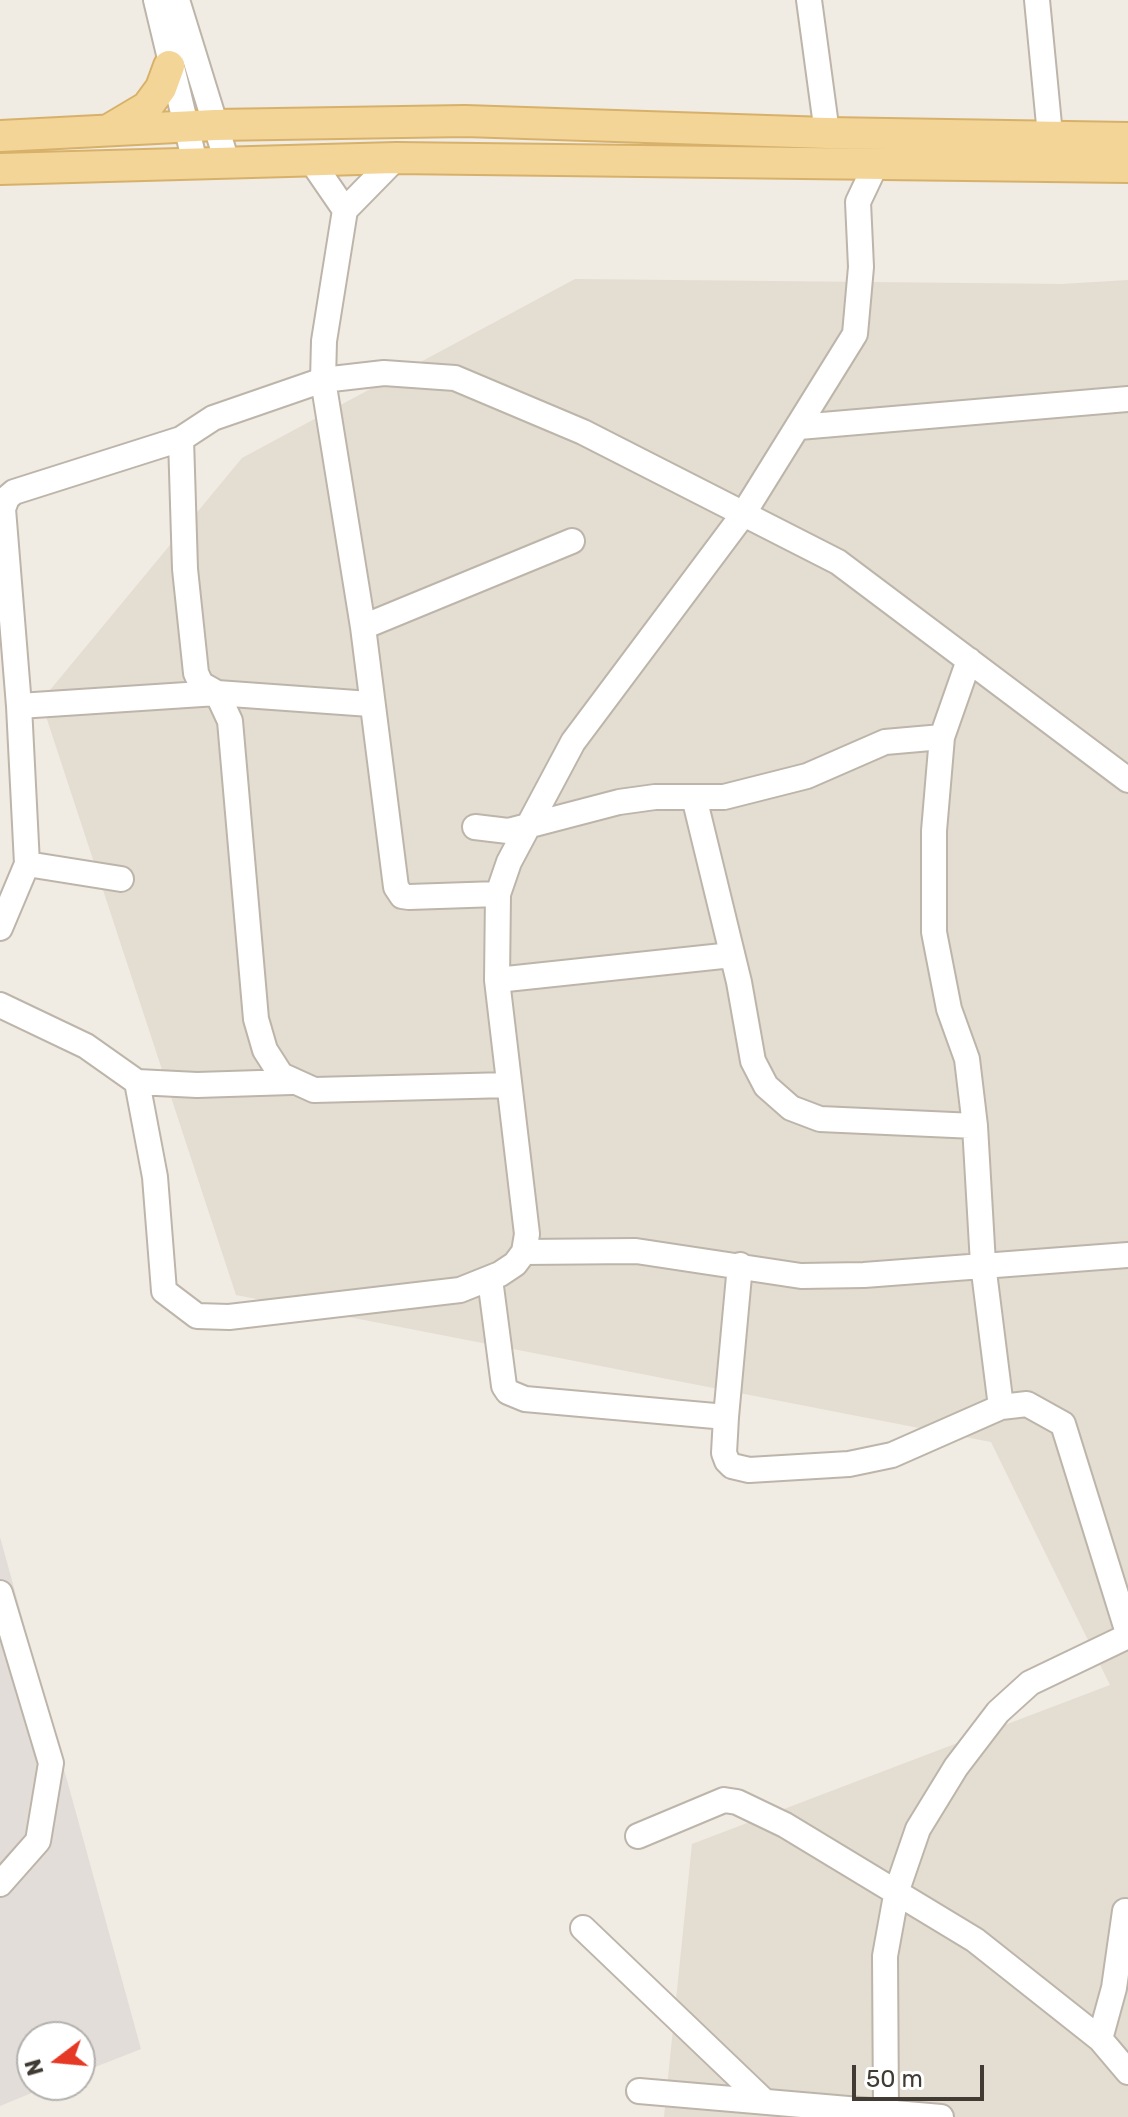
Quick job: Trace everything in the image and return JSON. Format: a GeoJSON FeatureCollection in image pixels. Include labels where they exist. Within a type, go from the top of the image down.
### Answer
{"type":"FeatureCollection","features":[{"type":"Feature","properties":{"kind":"main road"},"geometry":{"type":"LineString","coordinates":[[107,130],[128,121],[147,107],[161,88],[169,66]]}},
{"type":"Feature","properties":{"kind":"main road"},"geometry":{"type":"LineString","coordinates":[[0,136],[215,125],[465,121],[827,133],[1128,138]]}},
{"type":"Feature","properties":{"kind":"main road"},"geometry":{"type":"LineString","coordinates":[[768,130],[768,161]]}},
{"type":"Feature","properties":{"kind":"main road"},"geometry":{"type":"LineString","coordinates":[[0,169],[396,158],[1128,167]]}},
{"type":"Feature","properties":{"kind":"street"},"geometry":{"type":"LineString","coordinates":[[156,0],[169,66],[195,163]]}},
{"type":"Feature","properties":{"kind":"street"},"geometry":{"type":"LineString","coordinates":[[177,0],[227,162]]}},
{"type":"Feature","properties":{"kind":"street"},"geometry":{"type":"LineString","coordinates":[[809,0],[827,133]]}},
{"type":"Feature","properties":{"kind":"street"},"geometry":{"type":"LineString","coordinates":[[1037,0],[1050,135]]}},
{"type":"Feature","properties":{"kind":"street"},"geometry":{"type":"LineString","coordinates":[[396,158],[345,210],[324,341],[323,380],[363,627],[370,704],[399,893],[409,897],[498,894]]}},
{"type":"Feature","properties":{"kind":"street"},"geometry":{"type":"LineString","coordinates":[[310,159],[345,210]]}},
{"type":"Feature","properties":{"kind":"street"},"geometry":{"type":"LineString","coordinates":[[834,164],[858,202]]}},
{"type":"Feature","properties":{"kind":"street"},"geometry":{"type":"LineString","coordinates":[[137,1082],[155,1177],[164,1291],[197,1316],[229,1317],[460,1290],[490,1279],[515,1264],[524,1252],[527,1234],[497,980],[498,894],[509,862],[573,742],[742,516],[855,334],[861,267],[858,202],[876,164]]}},
{"type":"Feature","properties":{"kind":"street"},"geometry":{"type":"LineString","coordinates":[[0,928],[27,864],[19,706],[4,524],[7,498],[14,492],[181,439],[229,411],[323,380],[384,373],[455,378],[583,432],[742,516],[838,562],[1128,780]]}},
{"type":"Feature","properties":{"kind":"street"},"geometry":{"type":"LineString","coordinates":[[799,427],[1128,399]]}},
{"type":"Feature","properties":{"kind":"street"},"geometry":{"type":"LineString","coordinates":[[181,439],[185,569],[193,657],[201,684],[217,693],[230,721],[256,1019],[273,1065],[291,1082]]}},
{"type":"Feature","properties":{"kind":"street"},"geometry":{"type":"LineString","coordinates":[[363,627],[572,541]]}},
{"type":"Feature","properties":{"kind":"street"},"geometry":{"type":"LineString","coordinates":[[969,660],[942,737],[934,831],[934,932],[945,995],[967,1059],[975,1126],[983,1264],[1001,1407]]}},
{"type":"Feature","properties":{"kind":"street"},"geometry":{"type":"LineString","coordinates":[[19,706],[217,693],[370,704]]}},
{"type":"Feature","properties":{"kind":"street"},"geometry":{"type":"LineString","coordinates":[[475,827],[508,831],[619,802],[724,797],[777,785],[898,739],[942,737]]}},
{"type":"Feature","properties":{"kind":"street"},"geometry":{"type":"LineString","coordinates":[[694,797],[732,955],[753,1061],[766,1086],[791,1108],[820,1119],[846,1123],[975,1126]]}},
{"type":"Feature","properties":{"kind":"street"},"geometry":{"type":"LineString","coordinates":[[27,864],[121,879]]}},
{"type":"Feature","properties":{"kind":"street"},"geometry":{"type":"LineString","coordinates":[[497,980],[732,955]]}},
{"type":"Feature","properties":{"kind":"street"},"geometry":{"type":"LineString","coordinates":[[0,1005],[86,1046],[137,1082],[197,1085],[291,1082],[314,1090],[509,1085]]}},
{"type":"Feature","properties":{"kind":"street"},"geometry":{"type":"LineString","coordinates":[[524,1252],[636,1251],[801,1276],[864,1275],[1128,1255]]}},
{"type":"Feature","properties":{"kind":"street"},"geometry":{"type":"LineString","coordinates":[[740,1265],[724,1453],[732,1466],[749,1470],[849,1464],[892,1455],[1001,1407],[1027,1404],[1063,1424],[1128,1634],[1030,1683],[998,1712],[918,1829],[897,1890],[885,1956],[886,2112]]}},
{"type":"Feature","properties":{"kind":"street"},"geometry":{"type":"LineString","coordinates":[[490,1279],[504,1386],[514,1396],[726,1417]]}},
{"type":"Feature","properties":{"kind":"street"},"geometry":{"type":"LineString","coordinates":[[0,1593],[51,1763],[38,1841],[0,1884]]}},
{"type":"Feature","properties":{"kind":"street"},"geometry":{"type":"LineString","coordinates":[[638,1836],[724,1800],[737,1802],[785,1825],[975,1940],[1100,2039],[1128,2072]]}},
{"type":"Feature","properties":{"kind":"street"},"geometry":{"type":"LineString","coordinates":[[1100,2039],[1114,1988],[1125,1911]]}},
{"type":"Feature","properties":{"kind":"street"},"geometry":{"type":"LineString","coordinates":[[583,1928],[764,2101]]}},
{"type":"Feature","properties":{"kind":"street"},"geometry":{"type":"LineString","coordinates":[[639,2091],[941,2117]]}},
{"type":"Feature","properties":{"kind":"shaded area"},"geometry":{"type":"Polygon","coordinates":[[[575,279],[1062,284],[1128,280],[1128,2117],[664,2117],[692,1844],[1110,1685],[991,1442],[236,1295],[41,701],[242,458],[575,279]]]}},
{"type":"Feature","properties":{"kind":"shaded area"},"geometry":{"type":"Polygon","coordinates":[[[0,1537],[141,2049],[96,2067],[96,2021],[16,2021],[16,2099],[0,2106],[0,1537]]]}}]}
